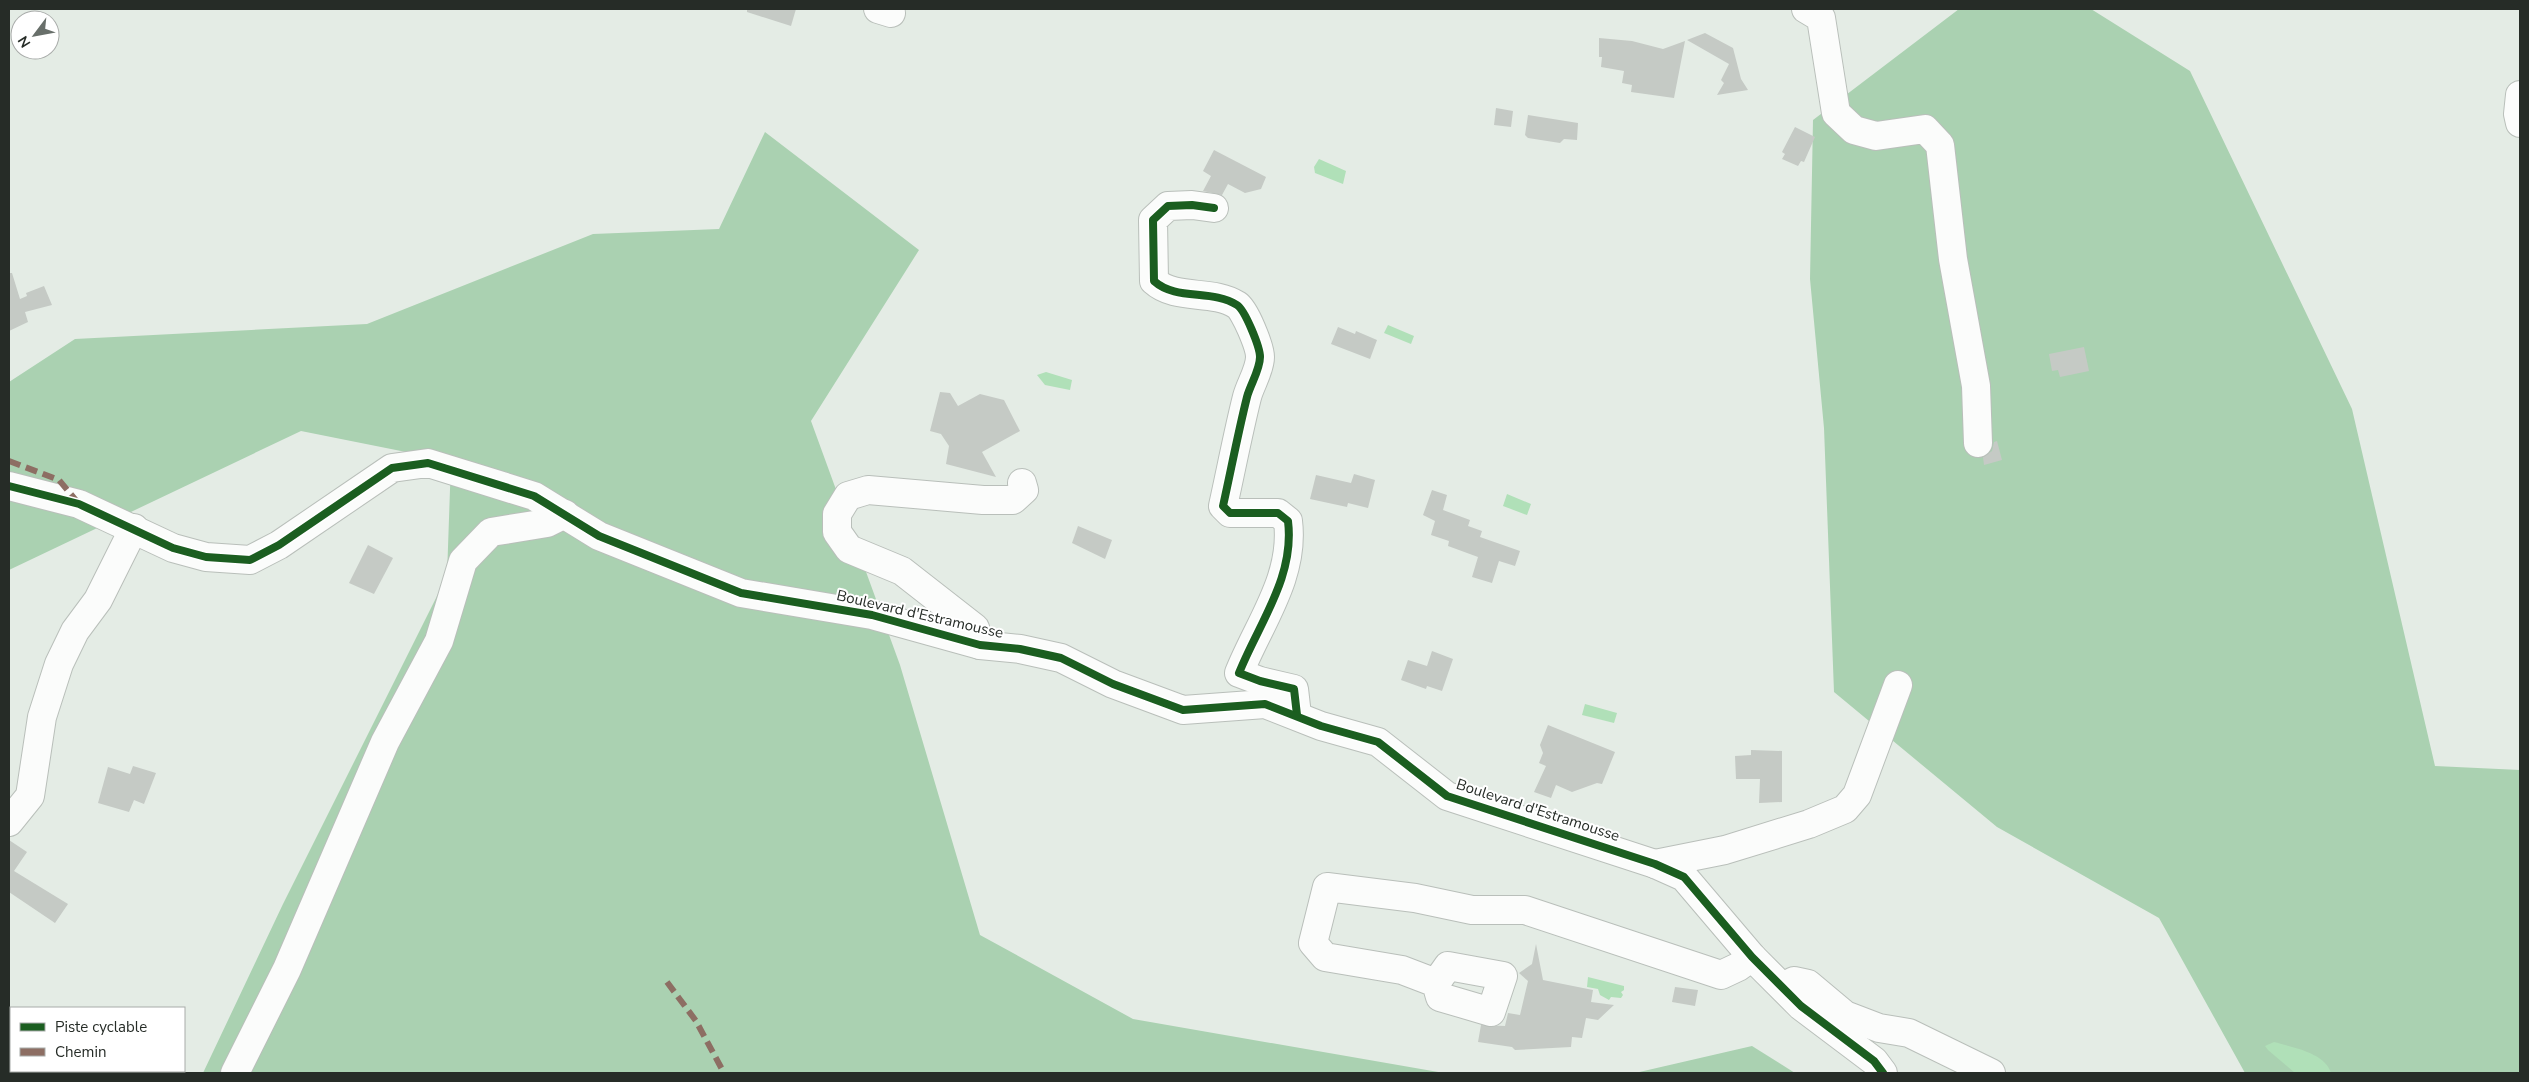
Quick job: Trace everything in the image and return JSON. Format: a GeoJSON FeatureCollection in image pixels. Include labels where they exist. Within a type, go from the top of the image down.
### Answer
{"type":"FeatureCollection","features":[{"type":"Feature","properties":{"kind":"street"},"geometry":{"type":"LineString","coordinates":[[1806,9],[1821,18],[1836,113],[1854,130],[1876,136],[1925,129],[1940,145],[1953,259],[1976,386],[1978,443]]}},
{"type":"Feature","properties":{"kind":"street"},"geometry":{"type":"LineString","coordinates":[[2520,95],[2518,114],[2520,123]]}},
{"type":"Feature","properties":{"kind":"street"},"geometry":{"type":"LineString","coordinates":[[1214,208],[1192,205],[1168,206],[1153,220],[1154,281],[1160,287],[1178,292],[1212,296],[1239,306],[1251,327],[1260,357],[1247,396],[1223,506],[1230,513],[1278,513],[1288,521],[1291,543],[1274,602],[1239,673],[1260,682],[1294,689],[1297,715]]}},
{"type":"Feature","properties":{"kind":"street","name":"Boulevard d'Estramousse"},"geometry":{"type":"LineString","coordinates":[[9,486],[79,504],[134,528],[173,548],[206,557],[250,560],[279,544],[392,468],[428,463],[534,496],[599,536],[740,593],[872,615],[980,645],[1020,649],[1061,658],[1113,684],[1183,710],[1265,704],[1321,726],[1378,742],[1447,796],[1655,864],[1684,878],[1752,957],[1801,1006],[1874,1061],[1883,1073]]}},
{"type":"Feature","properties":{"kind":"street"},"geometry":{"type":"LineString","coordinates":[[980,645],[975,628],[902,571],[848,549],[837,532],[837,514],[848,496],[868,490],[983,500],[1014,500],[1024,490],[1022,483]]}},
{"type":"Feature","properties":{"kind":"street"},"geometry":{"type":"LineString","coordinates":[[235,1073],[286,969],[385,742],[439,640],[463,561],[491,532],[546,523],[565,514]]}},
{"type":"Feature","properties":{"kind":"street"},"geometry":{"type":"LineString","coordinates":[[9,822],[30,796],[42,717],[59,664],[75,631],[98,600],[134,528]]}},
{"type":"Feature","properties":{"kind":"street"},"geometry":{"type":"LineString","coordinates":[[1655,864],[1725,850],[1809,824],[1845,809],[1857,795],[1898,685]]}},
{"type":"Feature","properties":{"kind":"street"},"geometry":{"type":"LineString","coordinates":[[1436,983],[1402,970],[1325,957],[1313,944],[1327,887],[1415,898],[1472,910],[1525,910],[1721,975],[1738,967],[1752,957]]}},
{"type":"Feature","properties":{"kind":"street"},"geometry":{"type":"LineString","coordinates":[[1783,987],[1794,981],[1808,984],[1845,1015],[1879,1028],[1909,1033],[1991,1073]]}},
{"type":"Feature","properties":{"kind":"shaded area"},"geometry":{"type":"Polygon","coordinates":[[[1959,9],[2091,9],[2190,71],[2352,409],[2435,766],[2520,770],[2520,1073],[2245,1073],[2159,918],[1997,827],[1834,692],[1824,428],[1810,279],[1813,120],[1959,9]]]}},
{"type":"Feature","properties":{"kind":"shaded area"},"geometry":{"type":"Polygon","coordinates":[[[765,132],[919,250],[811,421],[900,665],[980,935],[1133,1019],[1444,1073],[203,1073],[283,904],[447,576],[451,461],[301,431],[9,570],[9,382],[75,339],[367,324],[593,234],[719,229],[765,132]]]}},
{"type":"Feature","properties":{"kind":"shaded area"},"geometry":{"type":"Polygon","coordinates":[[[1319,159],[1346,171],[1343,184],[1315,173],[1314,167],[1319,159]]]}},
{"type":"Feature","properties":{"kind":"shaded area"},"geometry":{"type":"Polygon","coordinates":[[[1388,325],[1414,336],[1411,344],[1384,333],[1388,325]]]}},
{"type":"Feature","properties":{"kind":"shaded area"},"geometry":{"type":"Polygon","coordinates":[[[1046,372],[1072,380],[1070,390],[1045,385],[1037,375],[1046,372]]]}},
{"type":"Feature","properties":{"kind":"shaded area"},"geometry":{"type":"Polygon","coordinates":[[[1507,494],[1531,504],[1527,515],[1503,506],[1507,494]]]}},
{"type":"Feature","properties":{"kind":"shaded area"},"geometry":{"type":"Polygon","coordinates":[[[1585,704],[1617,713],[1614,723],[1582,715],[1585,704]]]}},
{"type":"Feature","properties":{"kind":"shaded area"},"geometry":{"type":"Polygon","coordinates":[[[1588,977],[1624,986],[1624,990],[1621,992],[1623,995],[1621,998],[1611,997],[1609,1000],[1600,995],[1598,989],[1587,987],[1588,977]]]}},
{"type":"Feature","properties":{"kind":"shaded area"},"geometry":{"type":"Polygon","coordinates":[[[2274,1042],[2316,1056],[2323,1060],[2331,1073],[2295,1073],[2265,1046],[2274,1042]]]}},
{"type":"Feature","properties":{"kind":"shaded area"},"geometry":{"type":"Polygon","coordinates":[[[1752,1046],[1795,1073],[1635,1073],[1752,1046]]]}},
{"type":"Feature","properties":{"kind":"building"},"geometry":{"type":"Polygon","coordinates":[[[747,9],[796,9],[791,26],[747,12],[747,9]]]}},
{"type":"Feature","properties":{"kind":"building"},"geometry":{"type":"Polygon","coordinates":[[[1705,33],[1733,48],[1741,79],[1748,90],[1717,95],[1724,83],[1721,80],[1729,64],[1687,40],[1705,33]]]}},
{"type":"Feature","properties":{"kind":"building"},"geometry":{"type":"Polygon","coordinates":[[[1599,38],[1632,41],[1663,49],[1685,41],[1674,98],[1631,92],[1632,85],[1622,83],[1624,71],[1601,67],[1602,57],[1599,57],[1599,38]]]}},
{"type":"Feature","properties":{"kind":"building"},"geometry":{"type":"Polygon","coordinates":[[[1496,108],[1513,111],[1511,127],[1494,125],[1496,108]]]}},
{"type":"Feature","properties":{"kind":"building"},"geometry":{"type":"Polygon","coordinates":[[[1528,115],[1578,123],[1577,140],[1564,139],[1560,143],[1528,138],[1525,135],[1528,115]]]}},
{"type":"Feature","properties":{"kind":"building"},"geometry":{"type":"Polygon","coordinates":[[[1795,127],[1815,137],[1804,162],[1801,161],[1798,166],[1782,159],[1785,154],[1782,152],[1795,127]]]}},
{"type":"Feature","properties":{"kind":"building"},"geometry":{"type":"Polygon","coordinates":[[[1214,150],[1266,177],[1261,189],[1245,193],[1228,184],[1222,195],[1203,191],[1211,176],[1203,171],[1214,150]]]}},
{"type":"Feature","properties":{"kind":"building"},"geometry":{"type":"Polygon","coordinates":[[[9,273],[12,273],[20,299],[27,296],[26,293],[44,286],[52,305],[25,312],[28,322],[9,331],[9,273]]]}},
{"type":"Feature","properties":{"kind":"building"},"geometry":{"type":"Polygon","coordinates":[[[1338,327],[1355,334],[1356,331],[1377,340],[1370,359],[1331,344],[1338,327]]]}},
{"type":"Feature","properties":{"kind":"building"},"geometry":{"type":"Polygon","coordinates":[[[2084,347],[2089,371],[2060,377],[2058,370],[2052,371],[2049,354],[2084,347]]]}},
{"type":"Feature","properties":{"kind":"building"},"geometry":{"type":"Polygon","coordinates":[[[940,392],[950,393],[958,406],[980,394],[1004,400],[1020,431],[982,452],[996,477],[946,464],[949,446],[941,434],[930,431],[940,392]]]}},
{"type":"Feature","properties":{"kind":"building"},"geometry":{"type":"Polygon","coordinates":[[[1997,441],[2002,460],[1984,465],[1983,457],[1992,451],[1994,442],[1997,441]]]}},
{"type":"Feature","properties":{"kind":"building"},"geometry":{"type":"Polygon","coordinates":[[[1354,474],[1375,480],[1368,508],[1348,503],[1347,507],[1310,499],[1316,475],[1351,483],[1354,474]]]}},
{"type":"Feature","properties":{"kind":"building"},"geometry":{"type":"Polygon","coordinates":[[[1432,490],[1447,495],[1443,510],[1470,520],[1468,526],[1482,531],[1480,537],[1520,551],[1515,566],[1499,561],[1492,583],[1472,577],[1478,557],[1448,546],[1449,541],[1431,535],[1435,521],[1423,515],[1432,490]]]}},
{"type":"Feature","properties":{"kind":"building"},"geometry":{"type":"Polygon","coordinates":[[[1078,526],[1112,540],[1105,559],[1072,543],[1078,526]]]}},
{"type":"Feature","properties":{"kind":"building"},"geometry":{"type":"Polygon","coordinates":[[[368,545],[393,558],[374,594],[349,583],[368,545]]]}},
{"type":"Feature","properties":{"kind":"building"},"geometry":{"type":"Polygon","coordinates":[[[1432,651],[1453,659],[1442,691],[1427,686],[1426,689],[1401,680],[1408,660],[1427,666],[1432,651]]]}},
{"type":"Feature","properties":{"kind":"building"},"geometry":{"type":"Polygon","coordinates":[[[1548,725],[1615,752],[1602,784],[1597,783],[1572,792],[1556,785],[1551,798],[1534,792],[1546,766],[1539,763],[1543,753],[1540,745],[1548,725]]]}},
{"type":"Feature","properties":{"kind":"building"},"geometry":{"type":"Polygon","coordinates":[[[1751,750],[1782,751],[1782,802],[1759,803],[1760,779],[1736,779],[1735,756],[1751,755],[1751,750]]]}},
{"type":"Feature","properties":{"kind":"building"},"geometry":{"type":"Polygon","coordinates":[[[133,766],[156,773],[144,804],[134,800],[129,812],[98,803],[108,767],[130,774],[133,766]]]}},
{"type":"Feature","properties":{"kind":"building"},"geometry":{"type":"Polygon","coordinates":[[[9,840],[27,852],[14,871],[68,904],[55,923],[9,892],[9,840]]]}},
{"type":"Feature","properties":{"kind":"building"},"geometry":{"type":"Polygon","coordinates":[[[1536,944],[1543,980],[1593,990],[1591,1002],[1614,1005],[1598,1020],[1586,1018],[1582,1038],[1572,1037],[1571,1047],[1515,1050],[1512,1047],[1478,1042],[1481,1025],[1505,1026],[1508,1013],[1520,1015],[1528,981],[1519,973],[1532,964],[1536,944]]]}},
{"type":"Feature","properties":{"kind":"building"},"geometry":{"type":"Polygon","coordinates":[[[1675,987],[1698,990],[1695,1006],[1672,1002],[1675,987]]]}},
{"type":"Feature","properties":{"kind":"marked path"},"geometry":{"type":"LineString","coordinates":[[9,461],[59,480],[79,504]]}},
{"type":"Feature","properties":{"kind":"marked path"},"geometry":{"type":"LineString","coordinates":[[667,982],[696,1021],[724,1073]]}},
{"type":"Feature","properties":{"kind":"cycle path"},"geometry":{"type":"LineString","coordinates":[[1214,208],[1192,205],[1168,206],[1153,220],[1154,281],[1173,291],[1217,297],[1237,305],[1248,321],[1258,345],[1260,362],[1247,397],[1223,506],[1230,513],[1278,513],[1288,521],[1289,542],[1281,581],[1239,673],[1260,681],[1294,689],[1297,715]]}},
{"type":"Feature","properties":{"kind":"cycle path"},"geometry":{"type":"LineString","coordinates":[[9,486],[79,504],[173,548],[206,557],[250,560],[279,545],[392,468],[428,463],[534,496],[599,536],[741,593],[872,615],[980,645],[1020,649],[1061,658],[1113,684],[1183,710],[1265,704],[1321,726],[1378,742],[1447,796],[1655,864],[1684,877],[1752,957],[1801,1006],[1874,1061],[1883,1073]]}}]}
